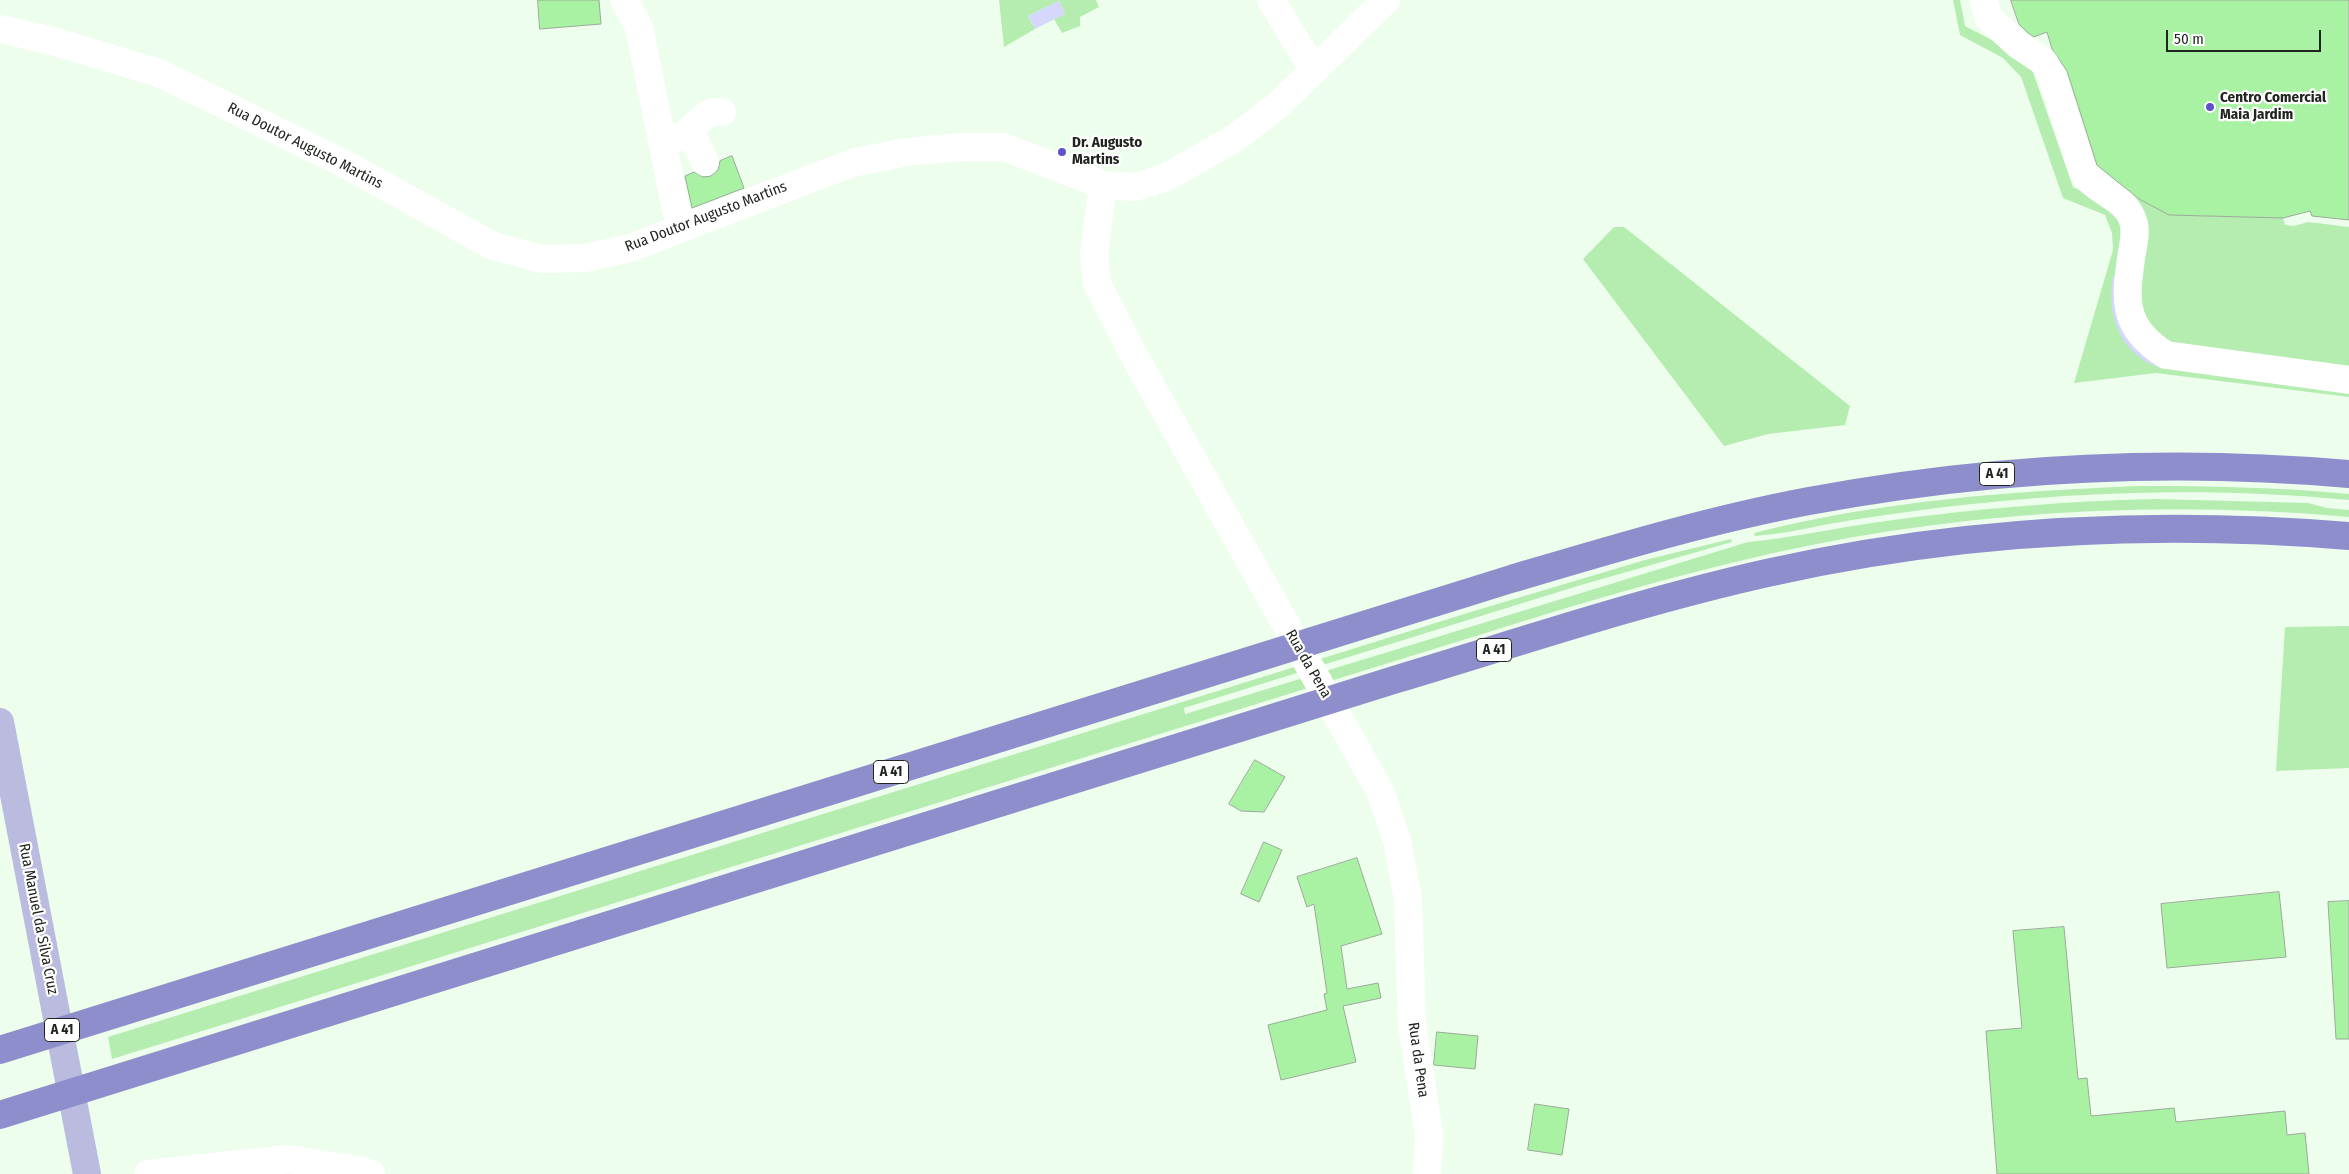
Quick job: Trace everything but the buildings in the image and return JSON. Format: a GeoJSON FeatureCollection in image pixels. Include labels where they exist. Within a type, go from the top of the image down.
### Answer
{"type":"FeatureCollection","features":[{"type":"Feature","properties":{"kind":"highway","name":"A 41"},"geometry":{"type":"LineString","coordinates":[[10,1047],[1492,585],[1679,531],[1809,501],[1930,482],[2017,472],[2160,466],[2320,471],[2349,474]]}},
{"type":"Feature","properties":{"kind":"highway"},"geometry":{"type":"LineString","coordinates":[[2320,471],[2349,466]]}},
{"type":"Feature","properties":{"kind":"highway","name":"A 41"},"geometry":{"type":"LineString","coordinates":[[0,1116],[1397,679],[1689,592],[1768,573],[1834,560],[1968,540],[2120,529],[2237,529],[2349,536]]}},
{"type":"Feature","properties":{"kind":"highway"},"geometry":{"type":"LineString","coordinates":[[2305,532],[2349,552]]}},
{"type":"Feature","properties":{"kind":"main road","name":"Rua Manuel da Silva Cruz"},"geometry":{"type":"LineString","coordinates":[[0,722],[87,1174]]}},
{"type":"Feature","properties":{"kind":"street"},"geometry":{"type":"LineString","coordinates":[[624,0],[639,27],[680,229]]}},
{"type":"Feature","properties":{"kind":"street"},"geometry":{"type":"LineString","coordinates":[[1271,0],[1313,69]]}},
{"type":"Feature","properties":{"kind":"street","name":"Rua Doutor Augusto Martins"},"geometry":{"type":"LineString","coordinates":[[0,29],[53,41],[159,73],[345,164],[493,246],[542,259],[585,258],[630,248],[790,185],[852,163],[907,152],[960,147],[1004,147],[1103,185],[1134,187],[1167,177],[1193,164],[1235,138],[1277,106],[1386,0]]}},
{"type":"Feature","properties":{"kind":"street"},"geometry":{"type":"LineString","coordinates":[[1984,0],[1988,17],[2017,44],[2044,62],[2052,76],[2083,172],[2089,183],[2119,201],[2132,218],[2135,235],[2126,301],[2128,314],[2144,339],[2166,355],[2349,380]]}},
{"type":"Feature","properties":{"kind":"street"},"geometry":{"type":"LineString","coordinates":[[663,142],[688,132],[706,114],[714,111],[722,112]]}},
{"type":"Feature","properties":{"kind":"street"},"geometry":{"type":"LineString","coordinates":[[688,132],[696,142],[705,162]]}},
{"type":"Feature","properties":{"kind":"street","name":"Rua da Pena"},"geometry":{"type":"LineString","coordinates":[[1103,185],[1094,253],[1097,283],[1132,352],[1380,791],[1397,840],[1408,899],[1412,1024],[1429,1134],[1427,1174]]}},
{"type":"Feature","properties":{"kind":"street"},"geometry":{"type":"LineString","coordinates":[[148,1174],[288,1159],[363,1171],[371,1174]]}},
{"type":"Feature","properties":{"kind":"green space"},"geometry":{"type":"Polygon","coordinates":[[[999,0],[1096,0],[1099,7],[1080,17],[1080,26],[1062,33],[1054,19],[1065,14],[1059,1],[1028,16],[1035,29],[1004,47],[999,0]]]}},
{"type":"Feature","properties":{"kind":"green space"},"geometry":{"type":"Polygon","coordinates":[[[1953,0],[1960,0],[1965,26],[2011,50],[2033,72],[2073,187],[2106,205],[2120,220],[2122,239],[2116,274],[2115,304],[2116,317],[2128,341],[2153,362],[2349,391],[2349,397],[2156,373],[2074,383],[2113,250],[2112,233],[2105,215],[2063,198],[2021,77],[2003,58],[1960,35],[1953,0]]]}},
{"type":"Feature","properties":{"kind":"green space"},"geometry":{"type":"Polygon","coordinates":[[[2091,174],[2169,215],[2283,218],[2285,225],[2294,226],[2308,222],[2349,227],[2349,372],[2177,350],[2141,319],[2141,243],[2091,174]]]}},
{"type":"Feature","properties":{"kind":"green space"},"geometry":{"type":"Polygon","coordinates":[[[1614,227],[1624,227],[1850,406],[1845,425],[1768,434],[1724,446],[1583,259],[1614,227]]]}},
{"type":"Feature","properties":{"kind":"green space"},"geometry":{"type":"Polygon","coordinates":[[[2139,486],[2296,490],[2349,494],[2349,500],[2248,493],[2096,494],[1945,507],[1858,519],[1774,534],[1755,536],[1754,533],[1849,513],[1945,499],[2139,486]]]}},
{"type":"Feature","properties":{"kind":"green space"},"geometry":{"type":"Polygon","coordinates":[[[2156,499],[2308,503],[2327,508],[2349,510],[2349,517],[2286,512],[2161,509],[2035,515],[1972,520],[1910,528],[1811,545],[1736,562],[1553,612],[112,1059],[108,1037],[1474,611],[1645,560],[1731,539],[1732,542],[1581,585],[1184,708],[1185,714],[1748,542],[1948,513],[2052,504],[2156,499]]]}},
{"type":"Feature","properties":{"kind":"green space"},"geometry":{"type":"Polygon","coordinates":[[[2349,626],[2349,768],[2276,771],[2285,627],[2349,626]]]}},
{"type":"Feature","properties":{"kind":"water"},"geometry":{"type":"Polygon","coordinates":[[[1059,1],[1065,14],[1035,29],[1028,16],[1059,1]]]}},
{"type":"Feature","properties":{"kind":"waterway"},"geometry":{"type":"LineString","coordinates":[[2116,277],[2115,303],[2120,327],[2133,347],[2155,363]]}},
{"type":"Feature","properties":{"kind":"place","name":"Centro Comercial Maia Jardim"},"geometry":{"type":"Point","coordinates":[2210,107]}},
{"type":"Feature","properties":{"kind":"place","name":"Dr. Augusto Martins"},"geometry":{"type":"Point","coordinates":[1062,152]}}]}
